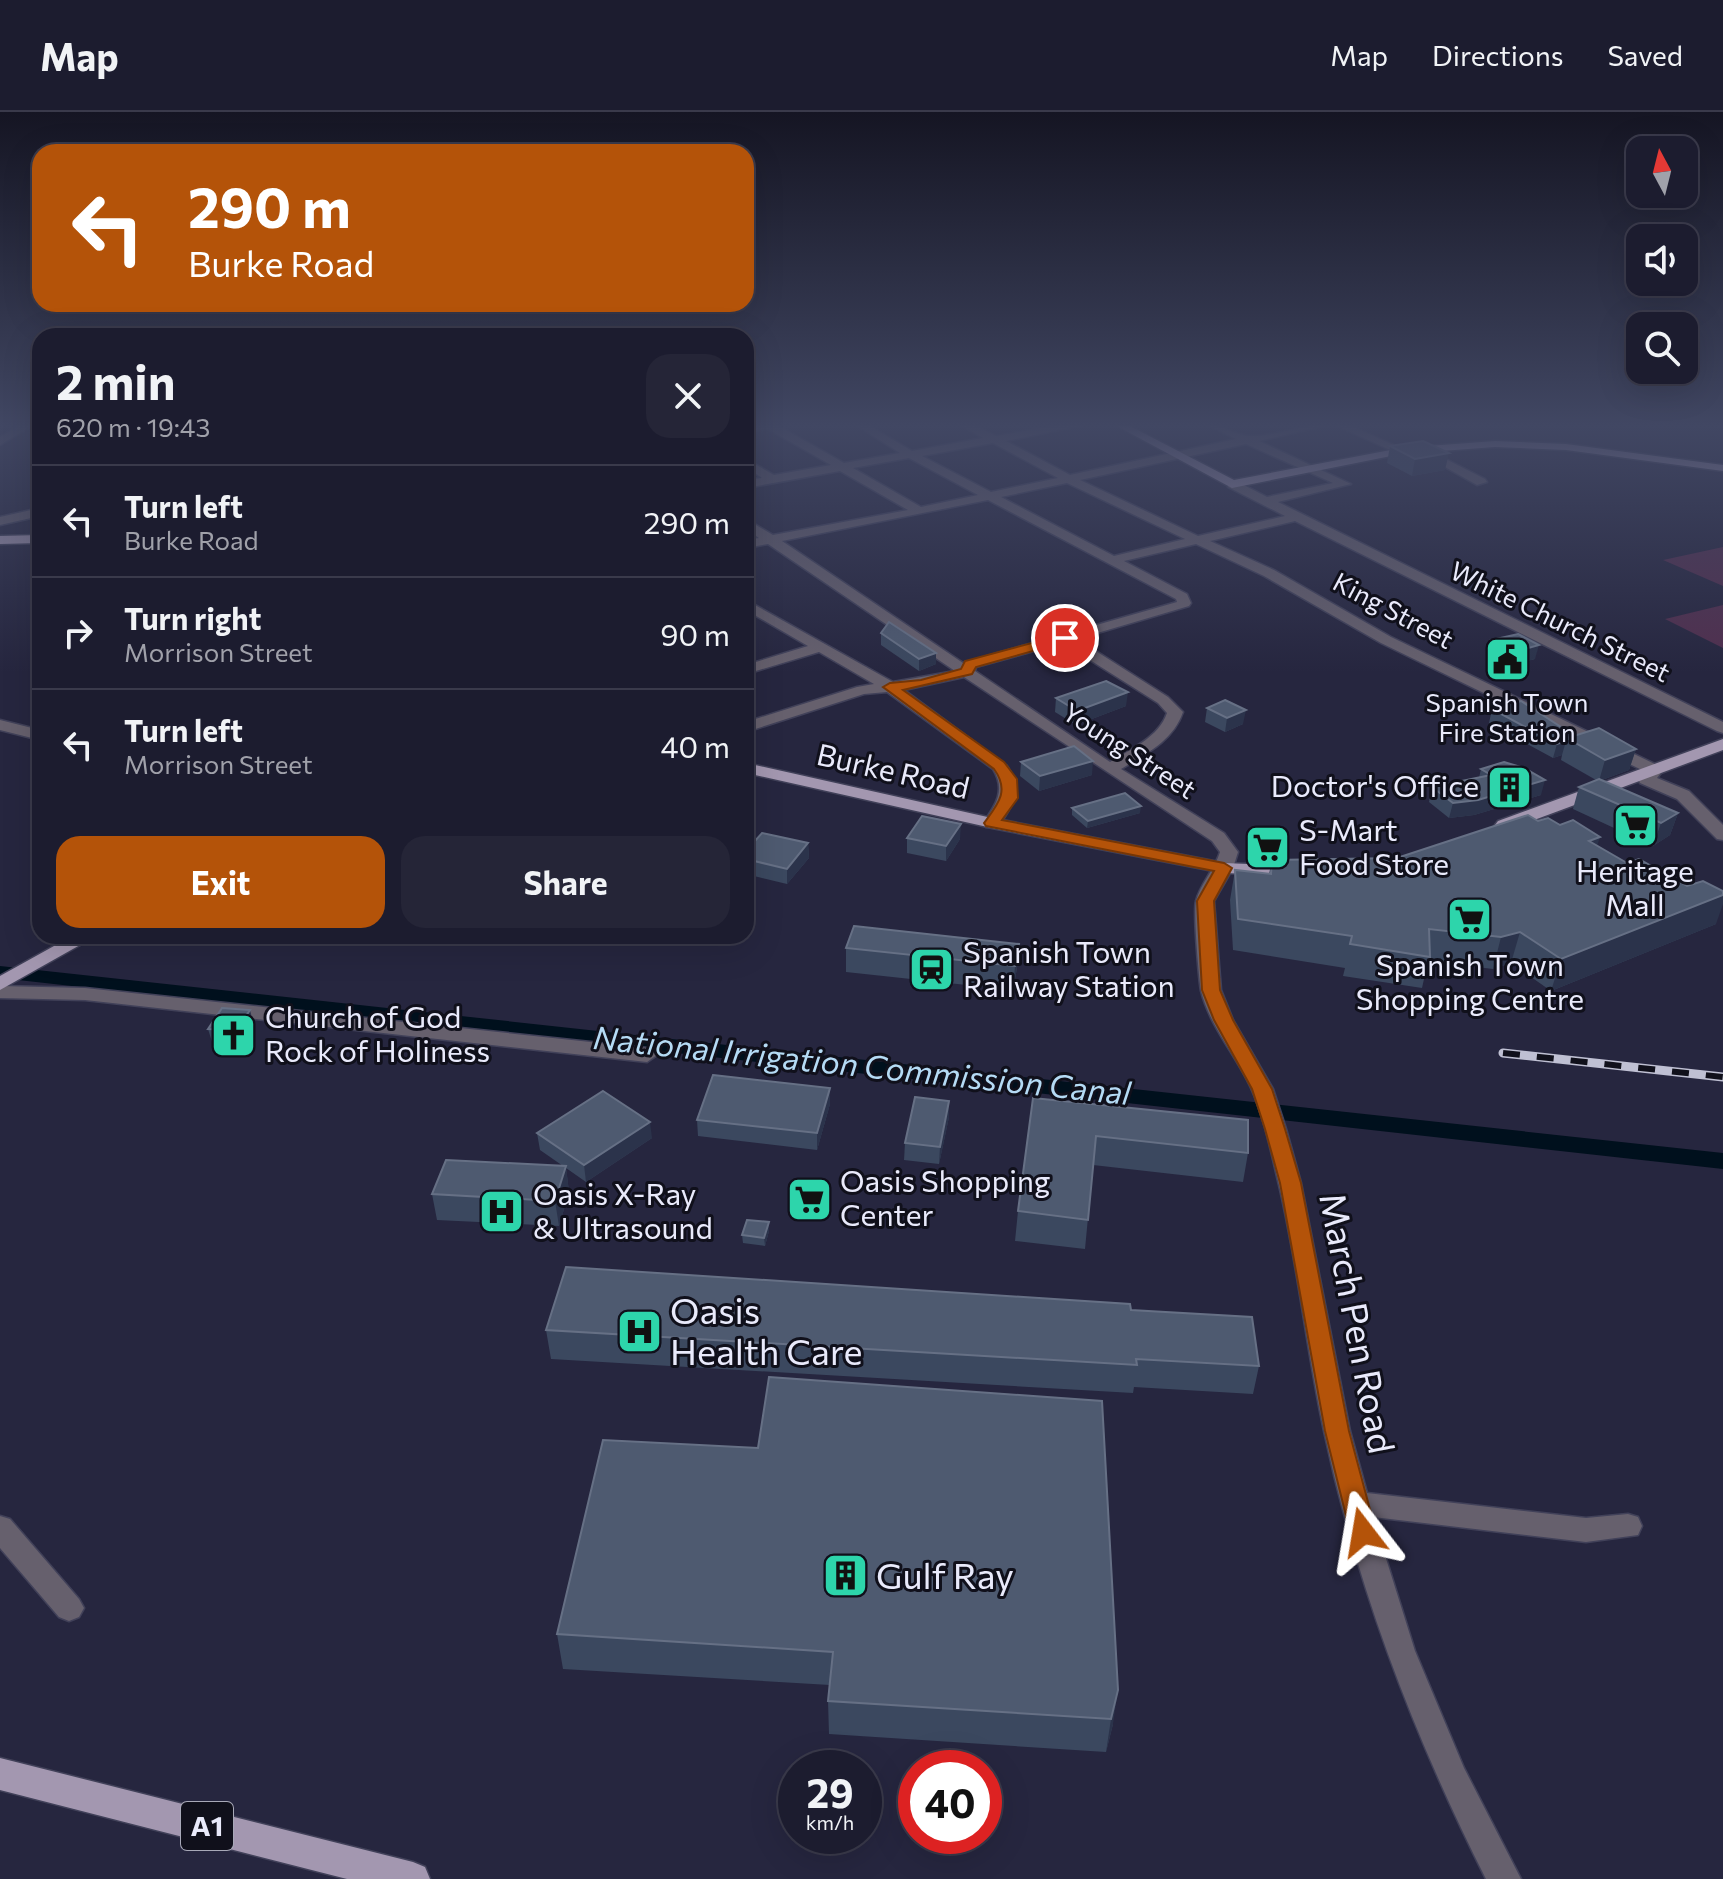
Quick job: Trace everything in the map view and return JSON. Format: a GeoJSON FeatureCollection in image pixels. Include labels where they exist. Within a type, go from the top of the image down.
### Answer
{"type":"FeatureCollection","features":[{"type":"Feature","properties":{"kind":"main road"},"geometry":{"type":"LineString","coordinates":[[0,540],[32,539]]}},
{"type":"Feature","properties":{"kind":"main road"},"geometry":{"type":"LineString","coordinates":[[1486,831],[1723,744]]}},
{"type":"Feature","properties":{"kind":"main road","name":"Burke Road"},"geometry":{"type":"LineString","coordinates":[[754,770],[992,823],[1224,868],[1310,870]]}},
{"type":"Feature","properties":{"kind":"main road"},"geometry":{"type":"LineString","coordinates":[[1,986],[72,944]]}},
{"type":"Feature","properties":{"kind":"main road","name":"A1"},"geometry":{"type":"LineString","coordinates":[[0,1774],[413,1879]]}},
{"type":"Feature","properties":{"kind":"street"},"geometry":{"type":"LineString","coordinates":[[913,507],[919,511]]}},
{"type":"Feature","properties":{"kind":"street"},"geometry":{"type":"LineString","coordinates":[[754,543],[938,507]]}},
{"type":"Feature","properties":{"kind":"street"},"geometry":{"type":"LineString","coordinates":[[754,724],[862,690],[921,684],[967,672],[970,664],[1184,603],[1182,597],[1013,507]]}},
{"type":"Feature","properties":{"kind":"street","name":"King Street"},"geometry":{"type":"LineString","coordinates":[[1125,507],[1269,573],[1386,640],[1655,770],[1646,779],[1683,795],[1723,835]]}},
{"type":"Feature","properties":{"kind":"street","name":"White Church Street"},"geometry":{"type":"LineString","coordinates":[[1279,507],[1494,617],[1723,728]]}},
{"type":"Feature","properties":{"kind":"street"},"geometry":{"type":"LineString","coordinates":[[0,521],[32,514]]}},
{"type":"Feature","properties":{"kind":"street"},"geometry":{"type":"LineString","coordinates":[[1113,560],[1196,538],[1297,517]]}},
{"type":"Feature","properties":{"kind":"street","name":"Young Street"},"geometry":{"type":"LineString","coordinates":[[754,528],[1110,769],[1218,837],[1229,852],[1224,868]]}},
{"type":"Feature","properties":{"kind":"street"},"geometry":{"type":"LineString","coordinates":[[754,610],[890,687],[999,766],[1009,779],[1010,798],[992,823]]}},
{"type":"Feature","properties":{"kind":"street"},"geometry":{"type":"LineString","coordinates":[[1065,638],[1163,700],[1175,712],[1173,721],[1162,733],[1110,769]]}},
{"type":"Feature","properties":{"kind":"street"},"geometry":{"type":"LineString","coordinates":[[754,667],[819,647]]}},
{"type":"Feature","properties":{"kind":"street"},"geometry":{"type":"LineString","coordinates":[[0,725],[32,733]]}},
{"type":"Feature","properties":{"kind":"street","name":"March Pen Road"},"geometry":{"type":"LineString","coordinates":[[1224,868],[1205,901],[1211,990],[1223,1020],[1262,1089],[1275,1129],[1290,1183],[1337,1431],[1355,1503],[1400,1651],[1452,1778],[1504,1879]]}},
{"type":"Feature","properties":{"kind":"street"},"geometry":{"type":"LineString","coordinates":[[1,986],[647,1055]]}},
{"type":"Feature","properties":{"kind":"street"},"geometry":{"type":"LineString","coordinates":[[1355,1503],[1586,1530],[1628,1526]]}},
{"type":"Feature","properties":{"kind":"street"},"geometry":{"type":"LineString","coordinates":[[0,1528],[69,1608]]}},
{"type":"Feature","properties":{"kind":"shaded area"},"geometry":{"type":"Polygon","coordinates":[[[1723,547],[1723,586],[1663,560],[1723,547]]]}},
{"type":"Feature","properties":{"kind":"shaded area"},"geometry":{"type":"Polygon","coordinates":[[[1723,605],[1723,648],[1665,619],[1723,605]]]}},
{"type":"Feature","properties":{"kind":"building"},"geometry":{"type":"Polygon","coordinates":[[[889,622],[936,653],[919,659],[881,633],[889,622]]]}},
{"type":"Feature","properties":{"kind":"building"},"geometry":{"type":"Polygon","coordinates":[[[1518,634],[1539,645],[1514,652],[1492,640],[1518,634]]]}},
{"type":"Feature","properties":{"kind":"building"},"geometry":{"type":"Polygon","coordinates":[[[1106,681],[1128,692],[1077,711],[1056,698],[1106,681]]]}},
{"type":"Feature","properties":{"kind":"building"},"geometry":{"type":"Polygon","coordinates":[[[1225,700],[1246,710],[1227,718],[1207,708],[1225,700]]]}},
{"type":"Feature","properties":{"kind":"building"},"geometry":{"type":"Polygon","coordinates":[[[1521,701],[1575,736],[1557,744],[1492,709],[1521,701]]]}},
{"type":"Feature","properties":{"kind":"building"},"geometry":{"type":"Polygon","coordinates":[[[1599,728],[1636,749],[1605,760],[1567,738],[1599,728]]]}},
{"type":"Feature","properties":{"kind":"building"},"geometry":{"type":"Polygon","coordinates":[[[1074,746],[1093,761],[1040,776],[1021,762],[1074,746]]]}},
{"type":"Feature","properties":{"kind":"building"},"geometry":{"type":"Polygon","coordinates":[[[1504,762],[1524,768],[1545,780],[1478,800],[1453,803],[1432,787],[1491,775],[1481,769],[1504,762]]]}},
{"type":"Feature","properties":{"kind":"building"},"geometry":{"type":"Polygon","coordinates":[[[1599,779],[1678,813],[1661,823],[1579,787],[1599,779]]]}},
{"type":"Feature","properties":{"kind":"building"},"geometry":{"type":"Polygon","coordinates":[[[1125,793],[1141,806],[1088,821],[1072,808],[1125,793]]]}},
{"type":"Feature","properties":{"kind":"building","name":"Spanish Town Shopping Centre"},"geometry":{"type":"Polygon","coordinates":[[[1528,815],[1538,821],[1548,818],[1560,825],[1573,820],[1600,837],[1589,841],[1627,863],[1639,859],[1687,886],[1703,881],[1723,891],[1723,895],[1561,959],[1520,932],[1501,937],[1429,929],[1430,957],[1350,944],[1352,936],[1238,919],[1235,870],[1271,874],[1272,860],[1397,858],[1528,815]]]}},
{"type":"Feature","properties":{"kind":"building"},"geometry":{"type":"Polygon","coordinates":[[[922,816],[961,824],[946,846],[907,838],[922,816]]]}},
{"type":"Feature","properties":{"kind":"building"},"geometry":{"type":"Polygon","coordinates":[[[762,833],[808,843],[787,869],[754,861],[754,842],[762,833]]]}},
{"type":"Feature","properties":{"kind":"building"},"geometry":{"type":"Polygon","coordinates":[[[854,926],[1019,944],[1015,966],[846,948],[854,926]]]}},
{"type":"Feature","properties":{"kind":"building"},"geometry":{"type":"Polygon","coordinates":[[[222,1008],[250,1010],[236,1030],[208,1029],[222,1008]]]}},
{"type":"Feature","properties":{"kind":"building"},"geometry":{"type":"Polygon","coordinates":[[[713,1075],[830,1088],[817,1133],[697,1120],[713,1075]]]}},
{"type":"Feature","properties":{"kind":"building"},"geometry":{"type":"Polygon","coordinates":[[[603,1091],[650,1122],[584,1165],[537,1133],[603,1091]]]}},
{"type":"Feature","properties":{"kind":"building"},"geometry":{"type":"Polygon","coordinates":[[[915,1097],[949,1101],[940,1147],[905,1143],[915,1097]]]}},
{"type":"Feature","properties":{"kind":"building"},"geometry":{"type":"Polygon","coordinates":[[[1033,1098],[1248,1120],[1248,1153],[1096,1136],[1088,1220],[1018,1211],[1033,1098]]]}},
{"type":"Feature","properties":{"kind":"building"},"geometry":{"type":"Polygon","coordinates":[[[446,1160],[566,1166],[555,1201],[432,1194],[446,1160]]]}},
{"type":"Feature","properties":{"kind":"building"},"geometry":{"type":"Polygon","coordinates":[[[747,1220],[769,1222],[764,1238],[742,1235],[747,1220]]]}},
{"type":"Feature","properties":{"kind":"building"},"geometry":{"type":"Polygon","coordinates":[[[566,1267],[1130,1304],[1131,1310],[1252,1317],[1259,1366],[1136,1359],[1137,1365],[546,1330],[566,1267]]]}},
{"type":"Feature","properties":{"kind":"building","name":"Gulf Ray"},"geometry":{"type":"Polygon","coordinates":[[[769,1377],[1102,1401],[1118,1690],[1111,1719],[828,1701],[833,1652],[557,1634],[603,1440],[758,1448],[769,1377]]]}},
{"type":"Feature","properties":{"kind":"waterway","name":"National Irrigation Commission Canal"},"geometry":{"type":"LineString","coordinates":[[0,972],[1723,1161]]}},
{"type":"Feature","properties":{"kind":"railway"},"geometry":{"type":"LineString","coordinates":[[1503,1053],[1723,1077]]}},
{"type":"Feature","properties":{"kind":"place","name":"Spanish Town Fire Station"},"geometry":{"type":"Point","coordinates":[1507,660]}},
{"type":"Feature","properties":{"kind":"place","name":"Doctor's Office"},"geometry":{"type":"Point","coordinates":[1510,787]}},
{"type":"Feature","properties":{"kind":"place","name":"Heritage Mall"},"geometry":{"type":"Point","coordinates":[1635,826]}},
{"type":"Feature","properties":{"kind":"place","name":"S-Mart Food Store"},"geometry":{"type":"Point","coordinates":[1268,848]}},
{"type":"Feature","properties":{"kind":"place","name":"Spanish Town Shopping Centre"},"geometry":{"type":"Point","coordinates":[1470,920]}},
{"type":"Feature","properties":{"kind":"place","name":"Spanish Town Railway Station"},"geometry":{"type":"Point","coordinates":[932,970]}},
{"type":"Feature","properties":{"kind":"place","name":"Church of God Rock of Holiness"},"geometry":{"type":"Point","coordinates":[234,1035]}},
{"type":"Feature","properties":{"kind":"place","name":"Oasis Shopping Center"},"geometry":{"type":"Point","coordinates":[809,1199]}},
{"type":"Feature","properties":{"kind":"place","name":"Oasis X-Ray & Ultrasound"},"geometry":{"type":"Point","coordinates":[502,1212]}},
{"type":"Feature","properties":{"kind":"place","name":"Oasis Health Care"},"geometry":{"type":"Point","coordinates":[639,1332]}},
{"type":"Feature","properties":{"kind":"place","name":"Gulf Ray"},"geometry":{"type":"Point","coordinates":[845,1576]}},
{"type":"Feature","properties":{"kind":"route"},"geometry":{"type":"LineString","coordinates":[[1065,638],[970,664],[967,672],[921,684],[890,687],[999,766],[1009,779],[1010,798],[992,823],[1224,868],[1205,901],[1211,990],[1223,1020],[1262,1089],[1275,1129],[1290,1183],[1337,1431],[1363,1532]]}}]}
